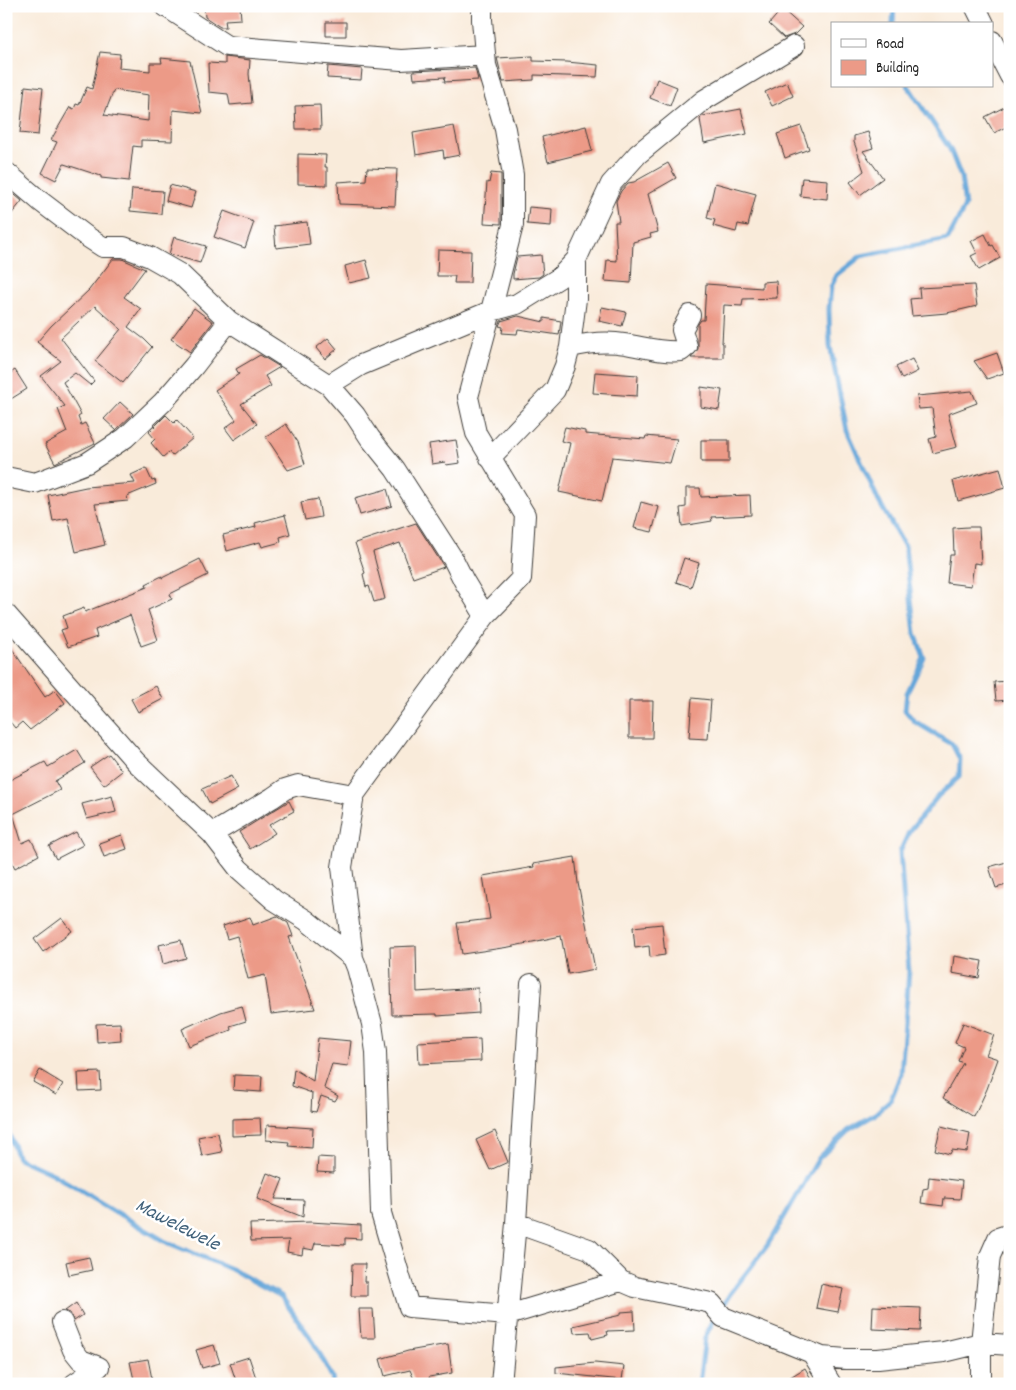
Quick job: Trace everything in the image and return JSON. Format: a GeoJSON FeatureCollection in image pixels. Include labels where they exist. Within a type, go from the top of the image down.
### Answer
{"type":"FeatureCollection","features":[{"type":"Feature","properties":{"kind":"street"},"geometry":{"type":"LineString","coordinates":[[166,6],[228,46],[402,60],[485,55]]}},
{"type":"Feature","properties":{"kind":"street"},"geometry":{"type":"LineString","coordinates":[[482,6],[486,65],[505,128],[513,175],[513,225],[468,398],[476,433],[525,515],[521,579],[485,616],[354,795],[342,867],[353,958],[360,976],[372,1024],[376,1052],[381,1213],[409,1307],[508,1315],[621,1281]]}},
{"type":"Feature","properties":{"kind":"street"},"geometry":{"type":"LineString","coordinates":[[975,6],[983,22]]}},
{"type":"Feature","properties":{"kind":"street"},"geometry":{"type":"LineString","coordinates":[[994,45],[1010,76]]}},
{"type":"Feature","properties":{"kind":"street"},"geometry":{"type":"LineString","coordinates":[[329,385],[361,365],[491,311],[517,304],[559,278],[576,260],[611,184],[638,154],[704,100],[794,46]]}},
{"type":"Feature","properties":{"kind":"street"},"geometry":{"type":"LineString","coordinates":[[6,172],[40,201],[103,247],[124,247],[150,257],[180,274],[229,321],[329,385],[356,415],[370,438],[400,476],[453,559],[485,616]]}},
{"type":"Feature","properties":{"kind":"street"},"geometry":{"type":"LineString","coordinates":[[490,458],[555,390],[565,366],[570,347],[576,298],[576,260]]}},
{"type":"Feature","properties":{"kind":"street"},"geometry":{"type":"LineString","coordinates":[[570,347],[597,343],[623,344],[664,351],[681,351],[687,346],[682,330],[690,315]]}},
{"type":"Feature","properties":{"kind":"street"},"geometry":{"type":"LineString","coordinates":[[6,477],[35,482],[88,463],[125,438],[163,402],[229,321]]}},
{"type":"Feature","properties":{"kind":"street"},"geometry":{"type":"LineString","coordinates":[[6,614],[136,762],[212,834],[239,869],[274,900],[306,920],[353,958]]}},
{"type":"Feature","properties":{"kind":"street"},"geometry":{"type":"LineString","coordinates":[[212,834],[285,789],[298,784],[354,795]]}},
{"type":"Feature","properties":{"kind":"street"},"geometry":{"type":"LineString","coordinates":[[501,1384],[516,1223],[531,984]]}},
{"type":"Feature","properties":{"kind":"street"},"geometry":{"type":"LineString","coordinates":[[516,1223],[589,1249],[621,1281],[635,1287],[717,1310],[822,1357],[878,1359],[944,1352],[981,1343],[1010,1346]]}},
{"type":"Feature","properties":{"kind":"street"},"geometry":{"type":"LineString","coordinates":[[981,1384],[981,1343],[990,1256],[998,1238],[1010,1234]]}},
{"type":"Feature","properties":{"kind":"street"},"geometry":{"type":"LineString","coordinates":[[62,1322],[73,1350],[81,1360],[99,1367],[74,1384]]}},
{"type":"Feature","properties":{"kind":"street"},"geometry":{"type":"LineString","coordinates":[[812,1353],[831,1384]]}},
{"type":"Feature","properties":{"kind":"building"},"geometry":{"type":"Polygon","coordinates":[[[204,6],[240,6],[241,19],[225,20],[226,27],[220,27],[205,17],[204,6]]]}},
{"type":"Feature","properties":{"kind":"building"},"geometry":{"type":"Polygon","coordinates":[[[782,9],[802,27],[795,34],[784,38],[769,24],[782,9]]]}},
{"type":"Feature","properties":{"kind":"building"},"geometry":{"type":"Polygon","coordinates":[[[326,22],[346,22],[346,36],[326,36],[326,22]]]}},
{"type":"Feature","properties":{"kind":"building"},"geometry":{"type":"Polygon","coordinates":[[[100,52],[120,54],[119,68],[150,71],[150,63],[162,63],[161,58],[190,61],[202,113],[173,110],[172,141],[141,140],[141,147],[133,146],[129,181],[101,178],[101,176],[64,164],[56,180],[42,173],[57,142],[51,140],[70,107],[74,109],[76,104],[79,105],[87,87],[92,89],[100,52]],[[114,90],[104,115],[148,121],[149,95],[114,90]]]}},
{"type":"Feature","properties":{"kind":"building"},"geometry":{"type":"Polygon","coordinates":[[[533,56],[533,61],[598,65],[597,77],[534,75],[534,80],[503,82],[497,58],[533,56]]]}},
{"type":"Feature","properties":{"kind":"building"},"geometry":{"type":"Polygon","coordinates":[[[225,57],[250,60],[249,74],[252,103],[230,105],[228,94],[209,92],[208,63],[225,64],[225,57]]]}},
{"type":"Feature","properties":{"kind":"building"},"geometry":{"type":"Polygon","coordinates":[[[328,66],[362,69],[361,80],[327,78],[328,66]]]}},
{"type":"Feature","properties":{"kind":"building"},"geometry":{"type":"Polygon","coordinates":[[[475,68],[478,80],[444,82],[445,77],[414,79],[413,71],[475,68]]]}},
{"type":"Feature","properties":{"kind":"building"},"geometry":{"type":"Polygon","coordinates":[[[657,79],[677,87],[670,106],[650,98],[657,79]]]}},
{"type":"Feature","properties":{"kind":"building"},"geometry":{"type":"Polygon","coordinates":[[[787,82],[793,96],[772,106],[765,92],[787,82]]]}},
{"type":"Feature","properties":{"kind":"building"},"geometry":{"type":"Polygon","coordinates":[[[25,86],[43,88],[38,135],[20,133],[25,86]]]}},
{"type":"Feature","properties":{"kind":"building"},"geometry":{"type":"Polygon","coordinates":[[[1010,104],[1010,125],[994,133],[985,117],[1010,104]]]}},
{"type":"Feature","properties":{"kind":"building"},"geometry":{"type":"Polygon","coordinates":[[[320,105],[321,129],[296,129],[295,106],[320,105]]]}},
{"type":"Feature","properties":{"kind":"building"},"geometry":{"type":"Polygon","coordinates":[[[741,109],[747,134],[704,143],[700,119],[703,116],[741,109]]]}},
{"type":"Feature","properties":{"kind":"building"},"geometry":{"type":"Polygon","coordinates":[[[454,126],[460,155],[444,158],[443,150],[416,155],[413,133],[454,126]]]}},
{"type":"Feature","properties":{"kind":"building"},"geometry":{"type":"Polygon","coordinates":[[[586,126],[592,151],[548,162],[542,137],[586,126]]]}},
{"type":"Feature","properties":{"kind":"building"},"geometry":{"type":"Polygon","coordinates":[[[801,126],[809,149],[785,158],[777,134],[801,126]]]}},
{"type":"Feature","properties":{"kind":"building"},"geometry":{"type":"Polygon","coordinates":[[[868,132],[873,148],[863,151],[883,178],[860,195],[850,182],[864,171],[854,142],[854,136],[868,132]]]}},
{"type":"Feature","properties":{"kind":"building"},"geometry":{"type":"Polygon","coordinates":[[[298,154],[326,155],[327,185],[298,184],[298,154]]]}},
{"type":"Feature","properties":{"kind":"building"},"geometry":{"type":"Polygon","coordinates":[[[668,163],[676,178],[648,194],[658,232],[650,234],[651,237],[633,242],[631,283],[605,281],[607,260],[617,261],[615,222],[619,222],[616,201],[621,191],[628,183],[634,182],[668,163]]]}},
{"type":"Feature","properties":{"kind":"building"},"geometry":{"type":"Polygon","coordinates":[[[367,168],[397,169],[395,206],[339,204],[338,182],[366,180],[367,168]]]}},
{"type":"Feature","properties":{"kind":"building"},"geometry":{"type":"Polygon","coordinates":[[[491,173],[501,174],[501,224],[484,223],[487,182],[489,183],[491,173]]]}},
{"type":"Feature","properties":{"kind":"building"},"geometry":{"type":"Polygon","coordinates":[[[802,178],[828,180],[827,199],[800,196],[802,178]]]}},
{"type":"Feature","properties":{"kind":"building"},"geometry":{"type":"Polygon","coordinates":[[[715,183],[756,194],[748,226],[738,224],[736,232],[713,226],[715,220],[707,218],[715,183]]]}},
{"type":"Feature","properties":{"kind":"building"},"geometry":{"type":"Polygon","coordinates":[[[170,185],[196,192],[191,208],[166,201],[170,185]]]}},
{"type":"Feature","properties":{"kind":"building"},"geometry":{"type":"Polygon","coordinates":[[[132,189],[163,191],[161,214],[130,211],[132,189]]]}},
{"type":"Feature","properties":{"kind":"building"},"geometry":{"type":"Polygon","coordinates":[[[9,190],[22,201],[6,221],[6,193],[9,190]]]}},
{"type":"Feature","properties":{"kind":"building"},"geometry":{"type":"Polygon","coordinates":[[[529,207],[552,209],[551,226],[527,224],[529,207]]]}},
{"type":"Feature","properties":{"kind":"building"},"geometry":{"type":"Polygon","coordinates":[[[224,211],[254,222],[245,248],[214,237],[224,211]]]}},
{"type":"Feature","properties":{"kind":"building"},"geometry":{"type":"Polygon","coordinates":[[[307,222],[310,244],[276,248],[274,226],[307,222]]]}},
{"type":"Feature","properties":{"kind":"building"},"geometry":{"type":"Polygon","coordinates":[[[985,234],[1000,258],[979,270],[971,256],[977,253],[971,241],[985,234]]]}},
{"type":"Feature","properties":{"kind":"building"},"geometry":{"type":"Polygon","coordinates":[[[174,237],[206,246],[200,263],[169,254],[174,237]]]}},
{"type":"Feature","properties":{"kind":"building"},"geometry":{"type":"Polygon","coordinates":[[[438,250],[471,251],[470,283],[454,283],[455,276],[437,276],[438,250]]]}},
{"type":"Feature","properties":{"kind":"building"},"geometry":{"type":"Polygon","coordinates":[[[541,255],[543,274],[539,277],[513,279],[517,257],[541,255]]]}},
{"type":"Feature","properties":{"kind":"building"},"geometry":{"type":"Polygon","coordinates":[[[113,259],[122,259],[145,269],[124,297],[141,309],[128,327],[152,347],[123,383],[95,361],[121,329],[95,306],[61,338],[94,381],[90,385],[75,373],[63,382],[81,415],[78,417],[81,425],[85,423],[95,443],[55,463],[45,444],[67,432],[58,409],[65,406],[41,376],[61,361],[37,342],[89,290],[113,259]]]}},
{"type":"Feature","properties":{"kind":"building"},"geometry":{"type":"Polygon","coordinates":[[[366,260],[371,278],[349,283],[345,266],[366,260]]]}},
{"type":"Feature","properties":{"kind":"building"},"geometry":{"type":"Polygon","coordinates":[[[776,281],[777,298],[743,299],[742,306],[724,305],[723,358],[691,358],[698,349],[698,324],[701,320],[704,320],[706,284],[762,288],[762,282],[776,281]]]}},
{"type":"Feature","properties":{"kind":"building"},"geometry":{"type":"Polygon","coordinates":[[[974,285],[977,306],[947,313],[912,316],[910,299],[920,298],[919,288],[974,285]]]}},
{"type":"Feature","properties":{"kind":"building"},"geometry":{"type":"Polygon","coordinates":[[[602,307],[626,312],[622,326],[599,321],[602,307]]]}},
{"type":"Feature","properties":{"kind":"building"},"geometry":{"type":"Polygon","coordinates":[[[194,308],[213,322],[190,352],[171,339],[194,308]]]}},
{"type":"Feature","properties":{"kind":"building"},"geometry":{"type":"Polygon","coordinates":[[[518,316],[544,322],[544,318],[561,321],[559,335],[518,329],[517,334],[502,333],[503,327],[499,326],[501,321],[518,316]]]}},
{"type":"Feature","properties":{"kind":"building"},"geometry":{"type":"Polygon","coordinates":[[[328,338],[337,349],[325,359],[316,348],[328,338]]]}},
{"type":"Feature","properties":{"kind":"building"},"geometry":{"type":"Polygon","coordinates":[[[997,353],[1004,373],[987,379],[974,361],[997,353]]]}},
{"type":"Feature","properties":{"kind":"building"},"geometry":{"type":"Polygon","coordinates":[[[260,355],[280,367],[265,376],[271,386],[241,404],[257,424],[234,440],[225,428],[236,420],[215,390],[239,374],[236,369],[260,355]]]}},
{"type":"Feature","properties":{"kind":"building"},"geometry":{"type":"Polygon","coordinates":[[[912,359],[918,371],[902,379],[896,367],[912,359]]]}},
{"type":"Feature","properties":{"kind":"building"},"geometry":{"type":"Polygon","coordinates":[[[15,370],[27,389],[6,402],[6,376],[15,370]]]}},
{"type":"Feature","properties":{"kind":"building"},"geometry":{"type":"Polygon","coordinates":[[[595,372],[638,375],[637,396],[593,393],[595,372]]]}},
{"type":"Feature","properties":{"kind":"building"},"geometry":{"type":"Polygon","coordinates":[[[701,387],[722,390],[719,410],[701,407],[701,387]]]}},
{"type":"Feature","properties":{"kind":"building"},"geometry":{"type":"Polygon","coordinates":[[[972,391],[977,403],[948,414],[957,447],[933,453],[929,439],[936,437],[932,408],[919,409],[917,396],[972,391]]]}},
{"type":"Feature","properties":{"kind":"building"},"geometry":{"type":"Polygon","coordinates":[[[120,402],[133,414],[116,430],[104,419],[120,402]]]}},
{"type":"Feature","properties":{"kind":"building"},"geometry":{"type":"Polygon","coordinates":[[[166,415],[174,423],[177,420],[193,438],[172,456],[169,452],[163,457],[151,443],[155,439],[149,432],[166,415]]]}},
{"type":"Feature","properties":{"kind":"building"},"geometry":{"type":"Polygon","coordinates":[[[286,424],[298,442],[305,464],[288,470],[266,437],[286,424]]]}},
{"type":"Feature","properties":{"kind":"building"},"geometry":{"type":"Polygon","coordinates":[[[565,427],[585,431],[585,434],[645,439],[646,436],[677,439],[670,463],[612,457],[602,501],[559,492],[570,443],[561,441],[565,427]]]}},
{"type":"Feature","properties":{"kind":"building"},"geometry":{"type":"Polygon","coordinates":[[[456,440],[460,463],[446,465],[445,462],[432,464],[429,444],[456,440]]]}},
{"type":"Feature","properties":{"kind":"building"},"geometry":{"type":"Polygon","coordinates":[[[701,440],[729,440],[729,462],[701,462],[701,440]]]}},
{"type":"Feature","properties":{"kind":"building"},"geometry":{"type":"Polygon","coordinates":[[[146,468],[152,481],[155,480],[156,484],[127,496],[128,501],[95,504],[105,545],[76,552],[68,518],[53,521],[48,495],[86,487],[135,483],[131,475],[146,468]]]}},
{"type":"Feature","properties":{"kind":"building"},"geometry":{"type":"Polygon","coordinates":[[[1000,468],[1005,488],[958,501],[953,481],[1000,468]]]}},
{"type":"Feature","properties":{"kind":"building"},"geometry":{"type":"Polygon","coordinates":[[[686,488],[700,488],[701,497],[750,495],[751,515],[711,517],[712,521],[682,526],[680,508],[686,507],[686,488]]]}},
{"type":"Feature","properties":{"kind":"building"},"geometry":{"type":"Polygon","coordinates":[[[387,489],[392,506],[360,515],[355,498],[387,489]]]}},
{"type":"Feature","properties":{"kind":"building"},"geometry":{"type":"Polygon","coordinates":[[[318,499],[321,517],[305,520],[301,502],[318,499]]]}},
{"type":"Feature","properties":{"kind":"building"},"geometry":{"type":"Polygon","coordinates":[[[641,502],[659,507],[652,532],[634,528],[641,502]]]}},
{"type":"Feature","properties":{"kind":"building"},"geometry":{"type":"Polygon","coordinates":[[[285,515],[290,534],[280,537],[281,542],[262,547],[260,542],[227,551],[223,535],[256,527],[255,523],[285,515]]]}},
{"type":"Feature","properties":{"kind":"building"},"geometry":{"type":"Polygon","coordinates":[[[416,523],[444,567],[413,578],[400,543],[373,552],[385,599],[374,602],[369,586],[366,587],[363,574],[365,573],[355,543],[416,523]]]}},
{"type":"Feature","properties":{"kind":"building"},"geometry":{"type":"Polygon","coordinates":[[[979,527],[981,564],[974,563],[971,586],[947,583],[950,555],[954,555],[953,528],[979,527]]]}},
{"type":"Feature","properties":{"kind":"building"},"geometry":{"type":"Polygon","coordinates":[[[684,558],[699,563],[691,587],[676,582],[684,558]]]}},
{"type":"Feature","properties":{"kind":"building"},"geometry":{"type":"Polygon","coordinates":[[[200,559],[208,575],[170,594],[172,599],[148,610],[158,640],[141,646],[130,615],[95,630],[97,637],[68,647],[61,630],[67,628],[63,616],[84,608],[85,612],[147,587],[146,584],[200,559]]]}},
{"type":"Feature","properties":{"kind":"building"},"geometry":{"type":"Polygon","coordinates":[[[6,640],[45,697],[55,690],[65,703],[30,730],[22,722],[15,728],[6,717],[6,640]]]}},
{"type":"Feature","properties":{"kind":"building"},"geometry":{"type":"Polygon","coordinates":[[[1009,681],[1010,700],[996,701],[994,682],[1009,681]]]}},
{"type":"Feature","properties":{"kind":"building"},"geometry":{"type":"Polygon","coordinates":[[[156,686],[163,699],[138,712],[131,699],[156,686]]]}},
{"type":"Feature","properties":{"kind":"building"},"geometry":{"type":"Polygon","coordinates":[[[692,698],[711,700],[708,739],[689,738],[692,698]]]}},
{"type":"Feature","properties":{"kind":"building"},"geometry":{"type":"Polygon","coordinates":[[[629,701],[653,701],[652,738],[629,738],[629,701]]]}},
{"type":"Feature","properties":{"kind":"building"},"geometry":{"type":"Polygon","coordinates":[[[77,750],[85,763],[55,781],[60,790],[13,814],[22,843],[31,839],[39,855],[15,868],[6,851],[6,782],[45,762],[48,767],[77,750]]]}},
{"type":"Feature","properties":{"kind":"building"},"geometry":{"type":"Polygon","coordinates":[[[109,754],[122,771],[104,785],[90,767],[109,754]]]}},
{"type":"Feature","properties":{"kind":"building"},"geometry":{"type":"Polygon","coordinates":[[[231,776],[238,789],[210,804],[202,789],[231,776]]]}},
{"type":"Feature","properties":{"kind":"building"},"geometry":{"type":"Polygon","coordinates":[[[112,796],[116,812],[87,819],[82,804],[112,796]]]}},
{"type":"Feature","properties":{"kind":"building"},"geometry":{"type":"Polygon","coordinates":[[[289,801],[294,811],[269,825],[275,833],[250,849],[239,832],[289,801]]]}},
{"type":"Feature","properties":{"kind":"building"},"geometry":{"type":"Polygon","coordinates":[[[76,832],[83,845],[56,859],[49,846],[76,832]]]}},
{"type":"Feature","properties":{"kind":"building"},"geometry":{"type":"Polygon","coordinates":[[[122,835],[127,849],[104,857],[99,843],[122,835]]]}},
{"type":"Feature","properties":{"kind":"building"},"geometry":{"type":"Polygon","coordinates":[[[575,857],[578,883],[595,969],[568,974],[561,936],[509,947],[462,954],[457,923],[490,919],[483,876],[534,867],[533,864],[575,857]]]}},
{"type":"Feature","properties":{"kind":"building"},"geometry":{"type":"Polygon","coordinates":[[[1010,861],[1010,884],[996,888],[989,867],[1010,861]]]}},
{"type":"Feature","properties":{"kind":"building"},"geometry":{"type":"Polygon","coordinates":[[[277,916],[288,923],[293,936],[289,937],[315,1009],[271,1014],[265,975],[248,979],[237,936],[227,939],[223,926],[250,917],[253,925],[277,916]]]}},
{"type":"Feature","properties":{"kind":"building"},"geometry":{"type":"Polygon","coordinates":[[[62,918],[72,931],[43,952],[34,939],[62,918]]]}},
{"type":"Feature","properties":{"kind":"building"},"geometry":{"type":"Polygon","coordinates":[[[662,924],[665,955],[650,957],[649,946],[635,948],[633,927],[662,924]]]}},
{"type":"Feature","properties":{"kind":"building"},"geometry":{"type":"Polygon","coordinates":[[[181,940],[186,958],[163,964],[159,945],[181,940]]]}},
{"type":"Feature","properties":{"kind":"building"},"geometry":{"type":"Polygon","coordinates":[[[416,946],[417,992],[478,988],[479,1013],[437,1016],[437,1014],[392,1015],[390,947],[416,946]]]}},
{"type":"Feature","properties":{"kind":"building"},"geometry":{"type":"Polygon","coordinates":[[[954,956],[982,961],[979,978],[952,973],[954,956]]]}},
{"type":"Feature","properties":{"kind":"building"},"geometry":{"type":"Polygon","coordinates":[[[242,1006],[246,1021],[230,1026],[231,1030],[189,1046],[182,1029],[221,1012],[242,1006]]]}},
{"type":"Feature","properties":{"kind":"building"},"geometry":{"type":"Polygon","coordinates":[[[120,1023],[121,1040],[97,1042],[96,1024],[120,1023]]]}},
{"type":"Feature","properties":{"kind":"building"},"geometry":{"type":"Polygon","coordinates":[[[963,1023],[994,1035],[986,1055],[998,1059],[974,1117],[943,1098],[963,1063],[958,1061],[964,1047],[955,1043],[963,1023]]]}},
{"type":"Feature","properties":{"kind":"building"},"geometry":{"type":"Polygon","coordinates":[[[318,1038],[351,1041],[348,1066],[332,1064],[324,1088],[338,1096],[335,1101],[321,1096],[316,1112],[311,1111],[312,1093],[292,1086],[294,1069],[313,1081],[318,1038]]]}},
{"type":"Feature","properties":{"kind":"building"},"geometry":{"type":"Polygon","coordinates":[[[480,1039],[481,1061],[419,1064],[418,1042],[480,1039]]]}},
{"type":"Feature","properties":{"kind":"building"},"geometry":{"type":"Polygon","coordinates":[[[40,1070],[63,1084],[56,1095],[33,1082],[40,1070]]]}},
{"type":"Feature","properties":{"kind":"building"},"geometry":{"type":"Polygon","coordinates":[[[100,1072],[101,1090],[79,1091],[78,1073],[100,1072]]]}},
{"type":"Feature","properties":{"kind":"building"},"geometry":{"type":"Polygon","coordinates":[[[234,1075],[262,1076],[261,1092],[233,1090],[234,1075]]]}},
{"type":"Feature","properties":{"kind":"building"},"geometry":{"type":"Polygon","coordinates":[[[260,1118],[261,1135],[232,1136],[232,1119],[260,1118]]]}},
{"type":"Feature","properties":{"kind":"building"},"geometry":{"type":"Polygon","coordinates":[[[267,1125],[313,1128],[312,1148],[288,1146],[289,1142],[266,1140],[267,1125]]]}},
{"type":"Feature","properties":{"kind":"building"},"geometry":{"type":"Polygon","coordinates":[[[941,1126],[970,1133],[967,1152],[952,1150],[950,1154],[935,1150],[941,1126]]]}},
{"type":"Feature","properties":{"kind":"building"},"geometry":{"type":"Polygon","coordinates":[[[495,1131],[508,1162],[490,1170],[476,1140],[495,1131]]]}},
{"type":"Feature","properties":{"kind":"building"},"geometry":{"type":"Polygon","coordinates":[[[218,1133],[222,1152],[202,1156],[198,1137],[218,1133]]]}},
{"type":"Feature","properties":{"kind":"building"},"geometry":{"type":"Polygon","coordinates":[[[318,1157],[334,1158],[334,1173],[317,1172],[318,1157]]]}},
{"type":"Feature","properties":{"kind":"building"},"geometry":{"type":"Polygon","coordinates":[[[267,1173],[283,1179],[275,1199],[304,1200],[303,1217],[257,1199],[267,1173]]]}},
{"type":"Feature","properties":{"kind":"building"},"geometry":{"type":"Polygon","coordinates":[[[929,1177],[962,1181],[960,1199],[944,1198],[943,1206],[921,1203],[923,1189],[928,1188],[929,1177]]]}},
{"type":"Feature","properties":{"kind":"building"},"geometry":{"type":"Polygon","coordinates":[[[310,1222],[361,1225],[361,1239],[345,1238],[345,1245],[315,1243],[313,1250],[303,1248],[302,1255],[287,1252],[289,1240],[251,1241],[250,1224],[310,1222]]]}},
{"type":"Feature","properties":{"kind":"building"},"geometry":{"type":"Polygon","coordinates":[[[89,1257],[92,1270],[69,1275],[66,1262],[89,1257]]]}},
{"type":"Feature","properties":{"kind":"building"},"geometry":{"type":"Polygon","coordinates":[[[352,1264],[365,1264],[364,1282],[367,1282],[367,1296],[351,1296],[352,1264]]]}},
{"type":"Feature","properties":{"kind":"building"},"geometry":{"type":"Polygon","coordinates":[[[821,1284],[843,1289],[838,1312],[816,1308],[821,1284]]]}},
{"type":"Feature","properties":{"kind":"building"},"geometry":{"type":"Polygon","coordinates":[[[76,1303],[83,1315],[74,1321],[70,1313],[65,1311],[76,1303]]]}},
{"type":"Feature","properties":{"kind":"building"},"geometry":{"type":"Polygon","coordinates":[[[873,1306],[921,1308],[920,1331],[872,1329],[873,1306]]]}},
{"type":"Feature","properties":{"kind":"building"},"geometry":{"type":"Polygon","coordinates":[[[359,1309],[373,1309],[375,1338],[361,1338],[359,1309]]]}},
{"type":"Feature","properties":{"kind":"building"},"geometry":{"type":"Polygon","coordinates":[[[634,1311],[635,1330],[607,1331],[608,1335],[592,1339],[590,1332],[574,1333],[573,1326],[621,1315],[621,1312],[634,1311]]]}},
{"type":"Feature","properties":{"kind":"building"},"geometry":{"type":"Polygon","coordinates":[[[448,1344],[452,1373],[429,1377],[432,1384],[416,1384],[410,1370],[385,1376],[380,1359],[408,1351],[448,1344]]]}},
{"type":"Feature","properties":{"kind":"building"},"geometry":{"type":"Polygon","coordinates":[[[214,1345],[220,1363],[202,1368],[196,1350],[214,1345]]]}},
{"type":"Feature","properties":{"kind":"building"},"geometry":{"type":"Polygon","coordinates":[[[249,1357],[258,1384],[237,1384],[230,1363],[249,1357]]]}},
{"type":"Feature","properties":{"kind":"building"},"geometry":{"type":"Polygon","coordinates":[[[148,1359],[153,1384],[135,1384],[130,1362],[148,1359]]]}},
{"type":"Feature","properties":{"kind":"building"},"geometry":{"type":"Polygon","coordinates":[[[595,1363],[624,1366],[622,1380],[556,1373],[556,1367],[595,1363]]]}},
{"type":"Feature","properties":{"kind":"building"},"geometry":{"type":"Polygon","coordinates":[[[805,1368],[814,1384],[779,1384],[805,1368]]]}},
{"type":"Feature","properties":{"kind":"waterway"},"geometry":{"type":"LineString","coordinates":[[893,22],[894,6]]}},
{"type":"Feature","properties":{"kind":"waterway"},"geometry":{"type":"LineString","coordinates":[[721,1308],[767,1246],[819,1158],[848,1130],[874,1115],[891,1099],[901,1074],[909,971],[900,852],[909,832],[938,796],[959,777],[960,759],[952,744],[914,721],[905,710],[907,693],[924,658],[915,633],[905,547],[878,500],[847,430],[830,346],[829,309],[831,287],[837,275],[861,256],[948,239],[965,206],[961,177],[950,149],[909,88]]}},
{"type":"Feature","properties":{"kind":"waterway","name":"Mawelewele"},"geometry":{"type":"LineString","coordinates":[[6,1105],[8,1109],[8,1132],[18,1158],[53,1174],[164,1241],[231,1269],[281,1296],[314,1343],[332,1377],[333,1384]]}},
{"type":"Feature","properties":{"kind":"waterway"},"geometry":{"type":"LineString","coordinates":[[699,1384],[705,1337],[716,1315]]}}]}
